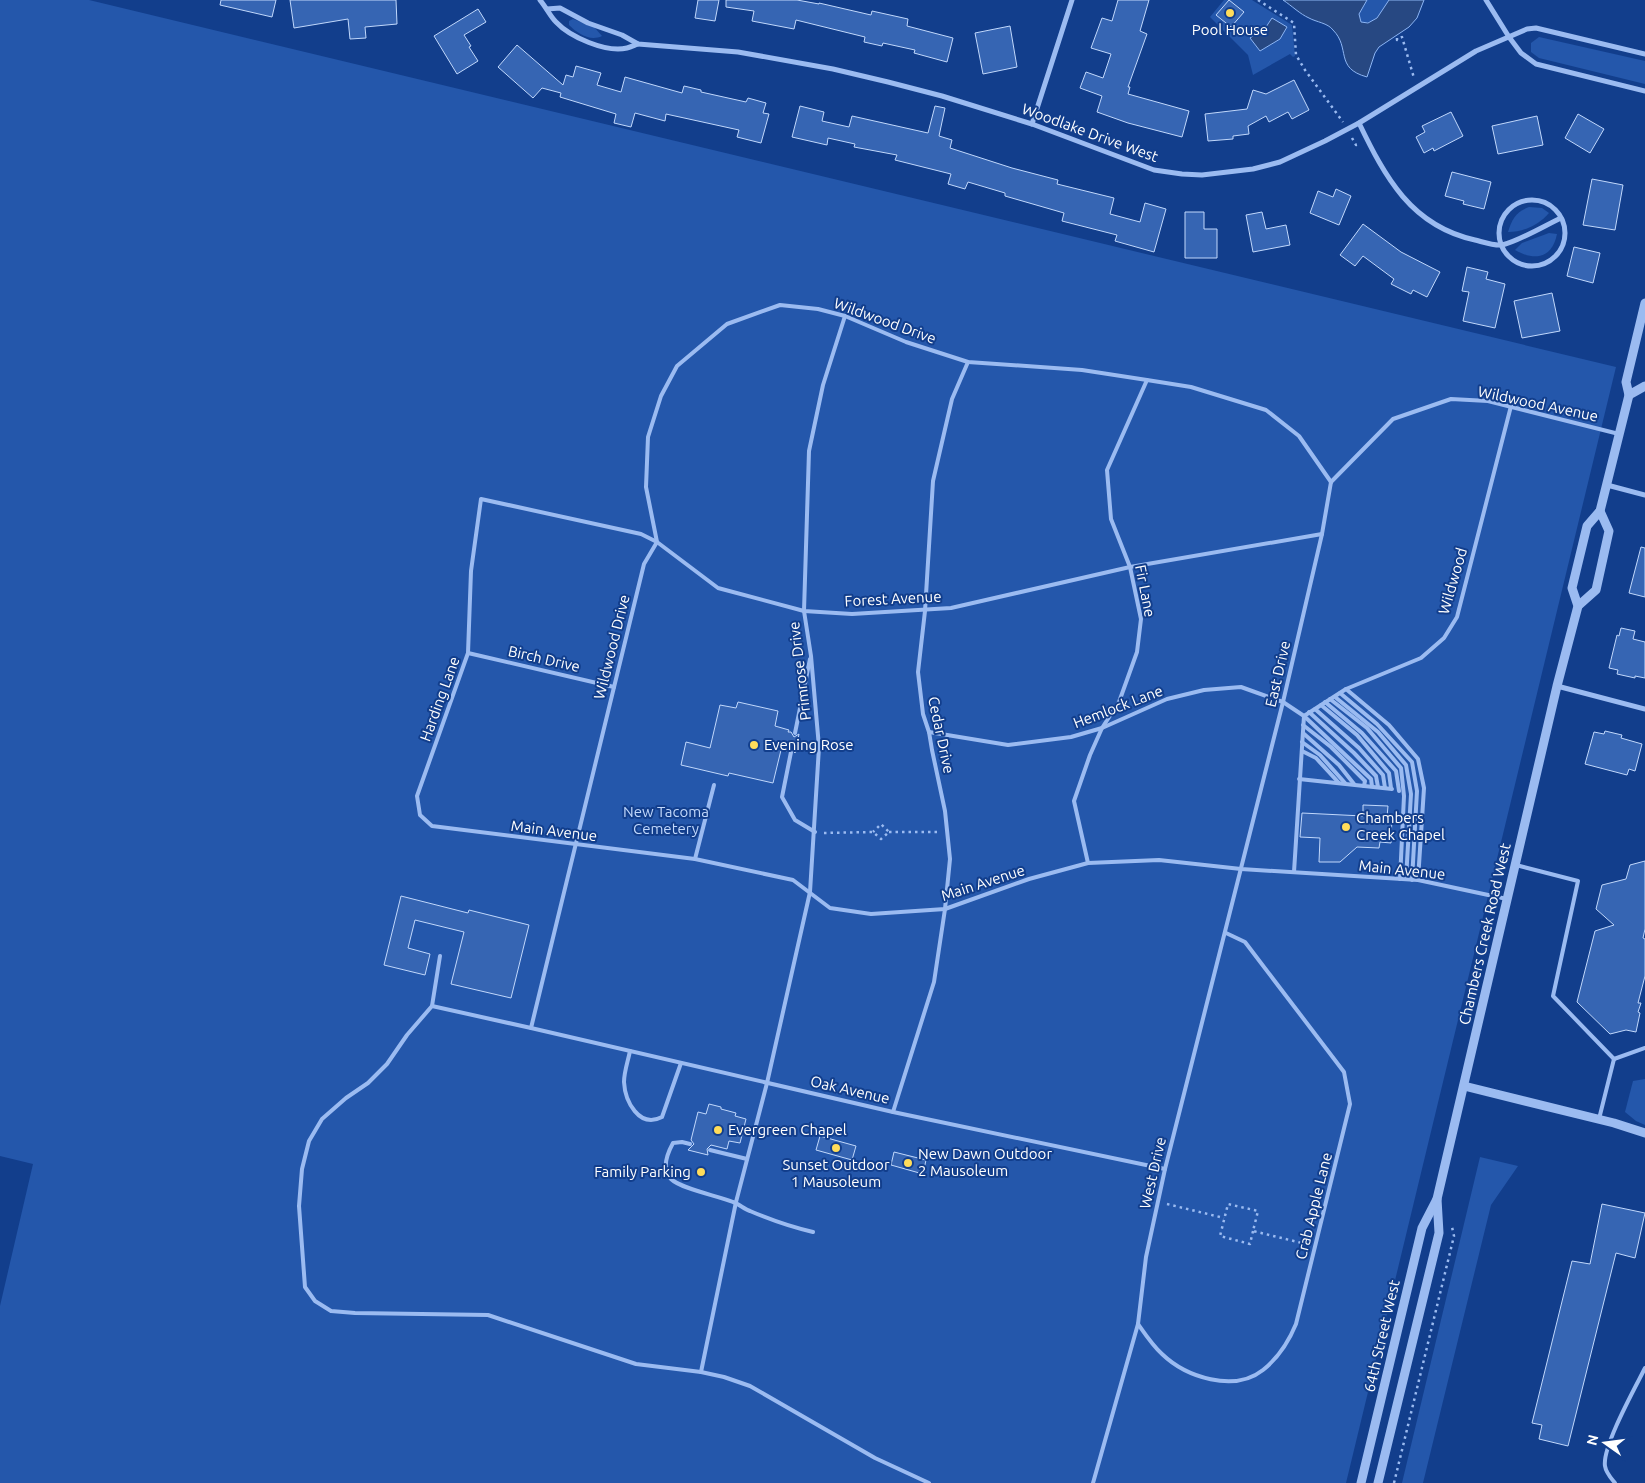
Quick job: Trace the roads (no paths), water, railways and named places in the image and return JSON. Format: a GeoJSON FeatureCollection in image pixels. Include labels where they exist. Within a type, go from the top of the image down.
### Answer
{"type":"FeatureCollection","features":[{"type":"Feature","properties":{"kind":"street","name":"Woodlake Drive West"},"geometry":{"type":"LineString","coordinates":[[540,0],[554,21],[576,37],[592,44],[626,48],[638,44]]}},
{"type":"Feature","properties":{"kind":"street"},"geometry":{"type":"LineString","coordinates":[[1032,124],[1072,0]]}},
{"type":"Feature","properties":{"kind":"street"},"geometry":{"type":"LineString","coordinates":[[1486,0],[1521,53],[1536,64],[1645,91]]}},
{"type":"Feature","properties":{"kind":"street","name":"Woodlake Drive West"},"geometry":{"type":"LineString","coordinates":[[547,9],[560,8],[588,23],[638,44],[738,52],[833,70],[933,94],[1032,124],[1154,170],[1202,175],[1253,169],[1280,162],[1325,141],[1476,51],[1527,29],[1536,28],[1645,54]]}},
{"type":"Feature","properties":{"kind":"street"},"geometry":{"type":"LineString","coordinates":[[1358,122],[1388,180],[1403,198],[1422,215],[1441,228],[1467,238],[1501,245],[1561,218]]}},
{"type":"Feature","properties":{"kind":"street"},"geometry":{"type":"LineString","coordinates":[[1535,200],[1546,203],[1555,209],[1561,218],[1564,234],[1561,249],[1545,263],[1535,266],[1524,265],[1514,261],[1506,254],[1501,245],[1499,234],[1501,223],[1506,213],[1524,201],[1535,200]]}},
{"type":"Feature","properties":{"kind":"street","name":"Chambers Creek Road West"},"geometry":{"type":"LineString","coordinates":[[1464,1086],[1557,686],[1578,606],[1572,588],[1587,526],[1600,511],[1628,395],[1626,382],[1645,303]]}},
{"type":"Feature","properties":{"kind":"street"},"geometry":{"type":"LineString","coordinates":[[1628,395],[1645,386]]}},
{"type":"Feature","properties":{"kind":"street"},"geometry":{"type":"LineString","coordinates":[[1606,485],[1645,495]]}},
{"type":"Feature","properties":{"kind":"street"},"geometry":{"type":"LineString","coordinates":[[1578,606],[1596,590],[1609,531],[1600,511]]}},
{"type":"Feature","properties":{"kind":"street"},"geometry":{"type":"LineString","coordinates":[[1557,686],[1645,708]]}},
{"type":"Feature","properties":{"kind":"street"},"geometry":{"type":"LineString","coordinates":[[1464,1086],[1598,1119],[1645,1133]]}},
{"type":"Feature","properties":{"kind":"street","name":"64th Street West"},"geometry":{"type":"LineString","coordinates":[[1361,1483],[1422,1228],[1437,1199],[1464,1086]]}},
{"type":"Feature","properties":{"kind":"street","name":"64th Street West"},"geometry":{"type":"LineString","coordinates":[[1378,1483],[1439,1233],[1437,1199]]}},
{"type":"Feature","properties":{"kind":"lane","name":"Wildwood Drive"},"geometry":{"type":"LineString","coordinates":[[531,1028],[644,564],[657,542],[646,487],[648,437],[660,396],[678,366],[727,324],[780,305],[818,309],[845,316],[906,342],[968,362],[1082,370],[1190,387],[1266,410],[1299,436],[1331,482]]}},
{"type":"Feature","properties":{"kind":"lane","name":"Primrose Drive"},"geometry":{"type":"LineString","coordinates":[[701,1372],[736,1202],[767,1083],[810,892],[820,747],[811,656],[804,611],[809,451],[823,385],[845,316]]}},
{"type":"Feature","properties":{"kind":"lane","name":"Cedar Drive"},"geometry":{"type":"LineString","coordinates":[[893,1112],[934,982],[950,859],[945,811],[929,732],[923,714],[918,672],[926,611],[933,481],[952,398],[968,362]]}},
{"type":"Feature","properties":{"kind":"lane","name":"Fir Lane"},"geometry":{"type":"LineString","coordinates":[[1088,863],[1074,801],[1090,755],[1102,728],[1119,702],[1137,652],[1141,619],[1130,567],[1111,519],[1107,470],[1147,380]]}},
{"type":"Feature","properties":{"kind":"lane","name":"Wildwood Avenue"},"geometry":{"type":"LineString","coordinates":[[1331,482],[1392,419],[1451,399],[1488,401],[1619,434]]}},
{"type":"Feature","properties":{"kind":"lane","name":"Wildwood"},"geometry":{"type":"LineString","coordinates":[[1304,716],[1346,689],[1422,658],[1444,638],[1457,617],[1511,406]]}},
{"type":"Feature","properties":{"kind":"lane","name":"East Drive"},"geometry":{"type":"LineString","coordinates":[[1241,869],[1283,702],[1322,534],[1331,482]]}},
{"type":"Feature","properties":{"kind":"lane","name":"Forest Avenue"},"geometry":{"type":"LineString","coordinates":[[482,499],[641,534],[657,542],[718,588],[804,611],[852,614],[951,608],[1130,567],[1322,534]]}},
{"type":"Feature","properties":{"kind":"lane","name":"Harding Lane"},"geometry":{"type":"LineString","coordinates":[[420,815],[417,796],[468,653],[471,571],[482,499]]}},
{"type":"Feature","properties":{"kind":"lane","name":"Birch Drive"},"geometry":{"type":"LineString","coordinates":[[468,653],[614,687]]}},
{"type":"Feature","properties":{"kind":"lane"},"geometry":{"type":"LineString","coordinates":[[795,733],[811,656]]}},
{"type":"Feature","properties":{"kind":"lane","name":"Hemlock Lane"},"geometry":{"type":"LineString","coordinates":[[929,732],[1008,745],[1071,737],[1102,728],[1167,699],[1204,690],[1241,687],[1283,702]]}},
{"type":"Feature","properties":{"kind":"lane"},"geometry":{"type":"LineString","coordinates":[[1346,689],[1389,725],[1418,759],[1424,788],[1418,880]]}},
{"type":"Feature","properties":{"kind":"lane"},"geometry":{"type":"LineString","coordinates":[[1340,693],[1378,724],[1412,762],[1417,791],[1412,880]]}},
{"type":"Feature","properties":{"kind":"lane"},"geometry":{"type":"LineString","coordinates":[[1335,696],[1378,732],[1406,766],[1411,794],[1406,879]]}},
{"type":"Feature","properties":{"kind":"lane"},"geometry":{"type":"LineString","coordinates":[[1330,699],[1367,728],[1401,768],[1404,796],[1400,879]]}},
{"type":"Feature","properties":{"kind":"lane"},"geometry":{"type":"LineString","coordinates":[[1283,702],[1304,716],[1370,779],[1372,786]]}},
{"type":"Feature","properties":{"kind":"lane"},"geometry":{"type":"LineString","coordinates":[[1323,704],[1356,735],[1389,773],[1391,788]]}},
{"type":"Feature","properties":{"kind":"lane"},"geometry":{"type":"LineString","coordinates":[[1323,704],[1362,733],[1396,771],[1399,791]]}},
{"type":"Feature","properties":{"kind":"lane"},"geometry":{"type":"LineString","coordinates":[[1315,709],[1359,748],[1383,775],[1385,788]]}},
{"type":"Feature","properties":{"kind":"lane"},"geometry":{"type":"LineString","coordinates":[[1309,712],[1371,770],[1376,776],[1378,787]]}},
{"type":"Feature","properties":{"kind":"lane"},"geometry":{"type":"LineString","coordinates":[[1294,872],[1304,716]]}},
{"type":"Feature","properties":{"kind":"lane"},"geometry":{"type":"LineString","coordinates":[[1303,725],[1331,747],[1364,781],[1364,786]]}},
{"type":"Feature","properties":{"kind":"lane"},"geometry":{"type":"LineString","coordinates":[[1303,733],[1339,765],[1354,785]]}},
{"type":"Feature","properties":{"kind":"lane"},"geometry":{"type":"LineString","coordinates":[[1302,742],[1320,755],[1346,784]]}},
{"type":"Feature","properties":{"kind":"lane"},"geometry":{"type":"LineString","coordinates":[[1302,751],[1316,758],[1339,783]]}},
{"type":"Feature","properties":{"kind":"lane"},"geometry":{"type":"LineString","coordinates":[[791,752],[782,797],[795,820],[815,833]]}},
{"type":"Feature","properties":{"kind":"lane"},"geometry":{"type":"LineString","coordinates":[[1299,779],[1391,788],[1399,791],[1404,796]]}},
{"type":"Feature","properties":{"kind":"lane"},"geometry":{"type":"LineString","coordinates":[[695,859],[714,784]]}},
{"type":"Feature","properties":{"kind":"lane","name":"Main Avenue"},"geometry":{"type":"LineString","coordinates":[[420,815],[432,826],[695,859],[793,880],[830,908],[871,914],[945,909],[1029,879],[1088,863],[1159,860],[1241,869],[1418,880],[1507,899]]}},
{"type":"Feature","properties":{"kind":"lane"},"geometry":{"type":"LineString","coordinates":[[1516,865],[1578,880],[1553,996],[1614,1059]]}},
{"type":"Feature","properties":{"kind":"lane","name":"West Drive"},"geometry":{"type":"LineString","coordinates":[[1093,1483],[1138,1324],[1146,1257],[1165,1169],[1241,869]]}},
{"type":"Feature","properties":{"kind":"lane","name":"Crab Apple Lane"},"geometry":{"type":"LineString","coordinates":[[1138,1324],[1161,1354],[1187,1373],[1229,1382],[1248,1378],[1263,1370],[1288,1342],[1296,1324],[1350,1104],[1344,1072],[1245,942],[1226,933]]}},
{"type":"Feature","properties":{"kind":"lane"},"geometry":{"type":"LineString","coordinates":[[440,956],[432,1006],[387,1064],[368,1084],[346,1098],[322,1119],[309,1141],[302,1169],[299,1206],[305,1287],[315,1301],[331,1311],[355,1313],[488,1315],[636,1364],[701,1372],[724,1377],[750,1386],[875,1458],[929,1483]]}},
{"type":"Feature","properties":{"kind":"lane","name":"Oak Avenue"},"geometry":{"type":"LineString","coordinates":[[432,1006],[893,1112],[1165,1169]]}},
{"type":"Feature","properties":{"kind":"lane"},"geometry":{"type":"LineString","coordinates":[[1614,1059],[1645,1048]]}},
{"type":"Feature","properties":{"kind":"lane"},"geometry":{"type":"LineString","coordinates":[[630,1051],[624,1080],[626,1095],[630,1106],[638,1115],[645,1119],[655,1121],[662,1117],[680,1063]]}},
{"type":"Feature","properties":{"kind":"lane"},"geometry":{"type":"LineString","coordinates":[[1598,1119],[1614,1059]]}},
{"type":"Feature","properties":{"kind":"lane"},"geometry":{"type":"LineString","coordinates":[[690,1144],[682,1142],[673,1143],[668,1153],[666,1166],[670,1178],[679,1184],[736,1202],[747,1210],[787,1226],[813,1232]]}},
{"type":"Feature","properties":{"kind":"lane"},"geometry":{"type":"LineString","coordinates":[[710,1150],[747,1159]]}},
{"type":"Feature","properties":{"kind":"lane"},"geometry":{"type":"LineString","coordinates":[[1615,1483],[1605,1466],[1608,1445],[1645,1368]]}},
{"type":"Feature","properties":{"kind":"place","name":"Pool House"},"geometry":{"type":"Point","coordinates":[1230,13]}},
{"type":"Feature","properties":{"kind":"place","name":"Evening Rose"},"geometry":{"type":"Point","coordinates":[754,745]}},
{"type":"Feature","properties":{"kind":"place","name":"Chambers Creek Chapel"},"geometry":{"type":"Point","coordinates":[1346,827]}},
{"type":"Feature","properties":{"kind":"place","name":"Evergreen Chapel"},"geometry":{"type":"Point","coordinates":[718,1130]}},
{"type":"Feature","properties":{"kind":"place","name":"Sunset Outdoor 1 Mausoleum"},"geometry":{"type":"Point","coordinates":[836,1148]}},
{"type":"Feature","properties":{"kind":"place","name":"New Dawn Outdoor 2 Mausoleum"},"geometry":{"type":"Point","coordinates":[908,1163]}},
{"type":"Feature","properties":{"kind":"place","name":"Family Parking"},"geometry":{"type":"Point","coordinates":[701,1172]}},
{"type":"Feature","properties":{"kind":"park label","name":"New Tacoma Cemetery"},"geometry":{"type":"Point","coordinates":[666,820]}}]}
